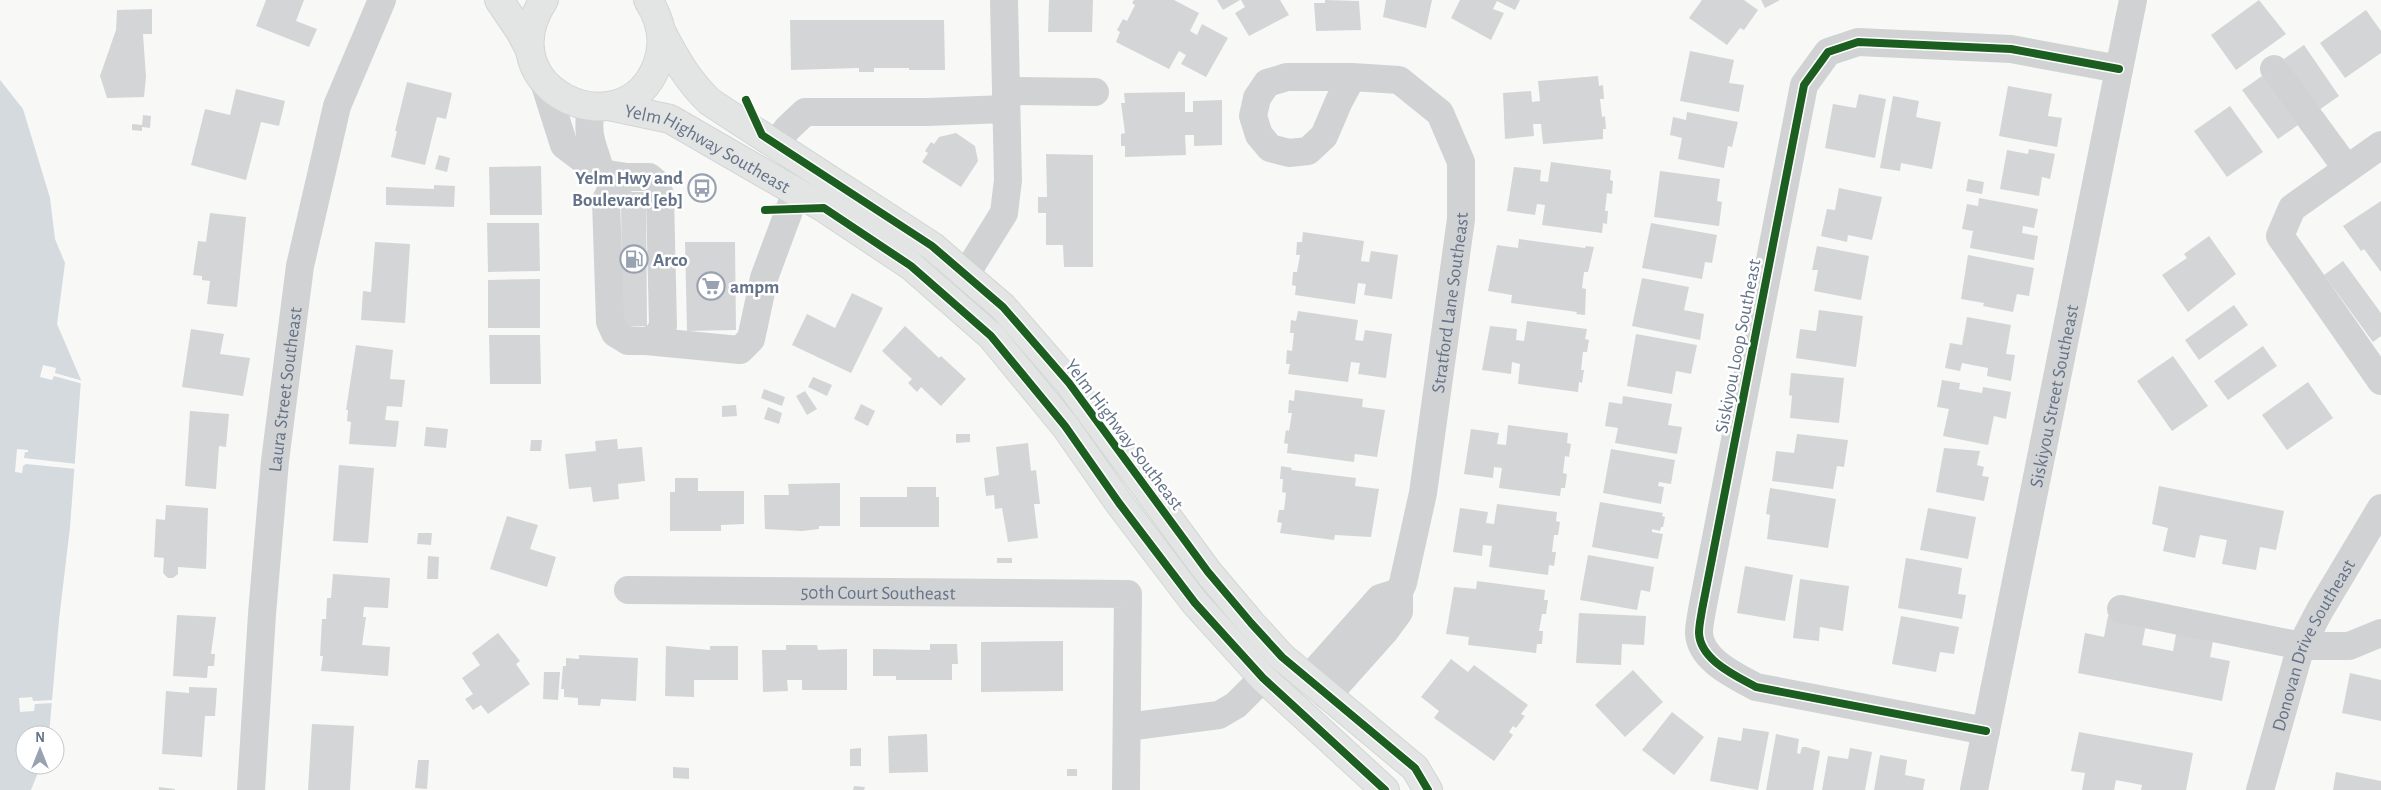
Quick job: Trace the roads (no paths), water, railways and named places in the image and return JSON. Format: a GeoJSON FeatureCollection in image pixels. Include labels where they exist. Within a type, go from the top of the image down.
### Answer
{"type":"FeatureCollection","features":[{"type":"Feature","properties":{"kind":"main road"},"geometry":{"type":"LineString","coordinates":[[499,0],[520,31],[530,50],[535,67],[544,82]]}},
{"type":"Feature","properties":{"kind":"main road"},"geometry":{"type":"LineString","coordinates":[[530,50],[530,31],[536,13],[544,0]]}},
{"type":"Feature","properties":{"kind":"main road"},"geometry":{"type":"LineString","coordinates":[[600,106],[627,99],[642,88],[654,73],[661,55],[656,12]]}},
{"type":"Feature","properties":{"kind":"main road","name":"Yelm Highway Southeast"},"geometry":{"type":"LineString","coordinates":[[656,12],[681,68],[694,86],[710,102],[932,246],[1003,307],[1068,383],[1208,572],[1269,643],[1317,687],[1414,768],[1428,790]]}},
{"type":"Feature","properties":{"kind":"main road","name":"Yelm Highway Southeast"},"geometry":{"type":"LineString","coordinates":[[544,82],[558,95],[574,103],[670,119],[796,192],[910,266],[991,336],[1065,426],[1195,603],[1263,678],[1385,790]]}},
{"type":"Feature","properties":{"kind":"street","name":"Laura Street Southeast"},"geometry":{"type":"LineString","coordinates":[[251,790],[262,614],[275,461],[300,266],[338,106],[382,0]]}},
{"type":"Feature","properties":{"kind":"street"},"geometry":{"type":"LineString","coordinates":[[966,274],[1004,213],[1008,180],[1004,0]]}},
{"type":"Feature","properties":{"kind":"street","name":"Siskiyou Street Southeast"},"geometry":{"type":"LineString","coordinates":[[1974,790],[2133,0]]}},
{"type":"Feature","properties":{"kind":"street","name":"Siskiyou Loop Southeast"},"geometry":{"type":"LineString","coordinates":[[1986,731],[1756,687],[1734,675],[1708,656],[1699,634],[1702,610],[1804,85],[1828,52],[1858,42],[2011,49],[2119,69]]}},
{"type":"Feature","properties":{"kind":"street"},"geometry":{"type":"LineString","coordinates":[[2274,69],[2347,169]]}},
{"type":"Feature","properties":{"kind":"street","name":"Stratford Lane Southeast"},"geometry":{"type":"LineString","coordinates":[[1317,687],[1385,631],[1399,612],[1398,592],[1403,583],[1426,473],[1461,219],[1461,162],[1440,113],[1399,80],[1352,77]]}},
{"type":"Feature","properties":{"kind":"street"},"geometry":{"type":"LineString","coordinates":[[544,82],[564,145],[614,175],[649,177],[656,183],[660,195],[663,326],[657,337],[646,341]]}},
{"type":"Feature","properties":{"kind":"street"},"geometry":{"type":"LineString","coordinates":[[776,144],[787,129],[805,112],[927,112],[1006,100],[1094,92]]}},
{"type":"Feature","properties":{"kind":"street"},"geometry":{"type":"LineString","coordinates":[[600,106],[588,128],[590,143],[614,175],[611,190],[606,200],[610,322],[616,333],[628,341],[740,350],[751,339],[764,278],[796,192]]}},
{"type":"Feature","properties":{"kind":"street"},"geometry":{"type":"LineString","coordinates":[[2381,145],[2292,208],[2280,236],[2381,381]]}},
{"type":"Feature","properties":{"kind":"street","name":"Donovan Drive Southeast"},"geometry":{"type":"LineString","coordinates":[[2260,790],[2301,646],[2320,610],[2381,508]]}},
{"type":"Feature","properties":{"kind":"street","name":"50th Court Southeast"},"geometry":{"type":"LineString","coordinates":[[628,590],[1128,594],[1126,727]]}},
{"type":"Feature","properties":{"kind":"street"},"geometry":{"type":"LineString","coordinates":[[2121,609],[2301,646],[2349,646],[2381,633]]}},
{"type":"Feature","properties":{"kind":"street"},"geometry":{"type":"LineString","coordinates":[[1126,790],[1126,727],[1220,715],[1236,705],[1263,678]]}},
{"type":"Feature","properties":{"kind":"place","name":"Yelm Hwy and Boulevard [eb]"},"geometry":{"type":"Point","coordinates":[702,188]}},
{"type":"Feature","properties":{"kind":"place","name":"Arco"},"geometry":{"type":"Point","coordinates":[634,259]}},
{"type":"Feature","properties":{"kind":"place","name":"ampm"},"geometry":{"type":"Point","coordinates":[711,286]}}]}
